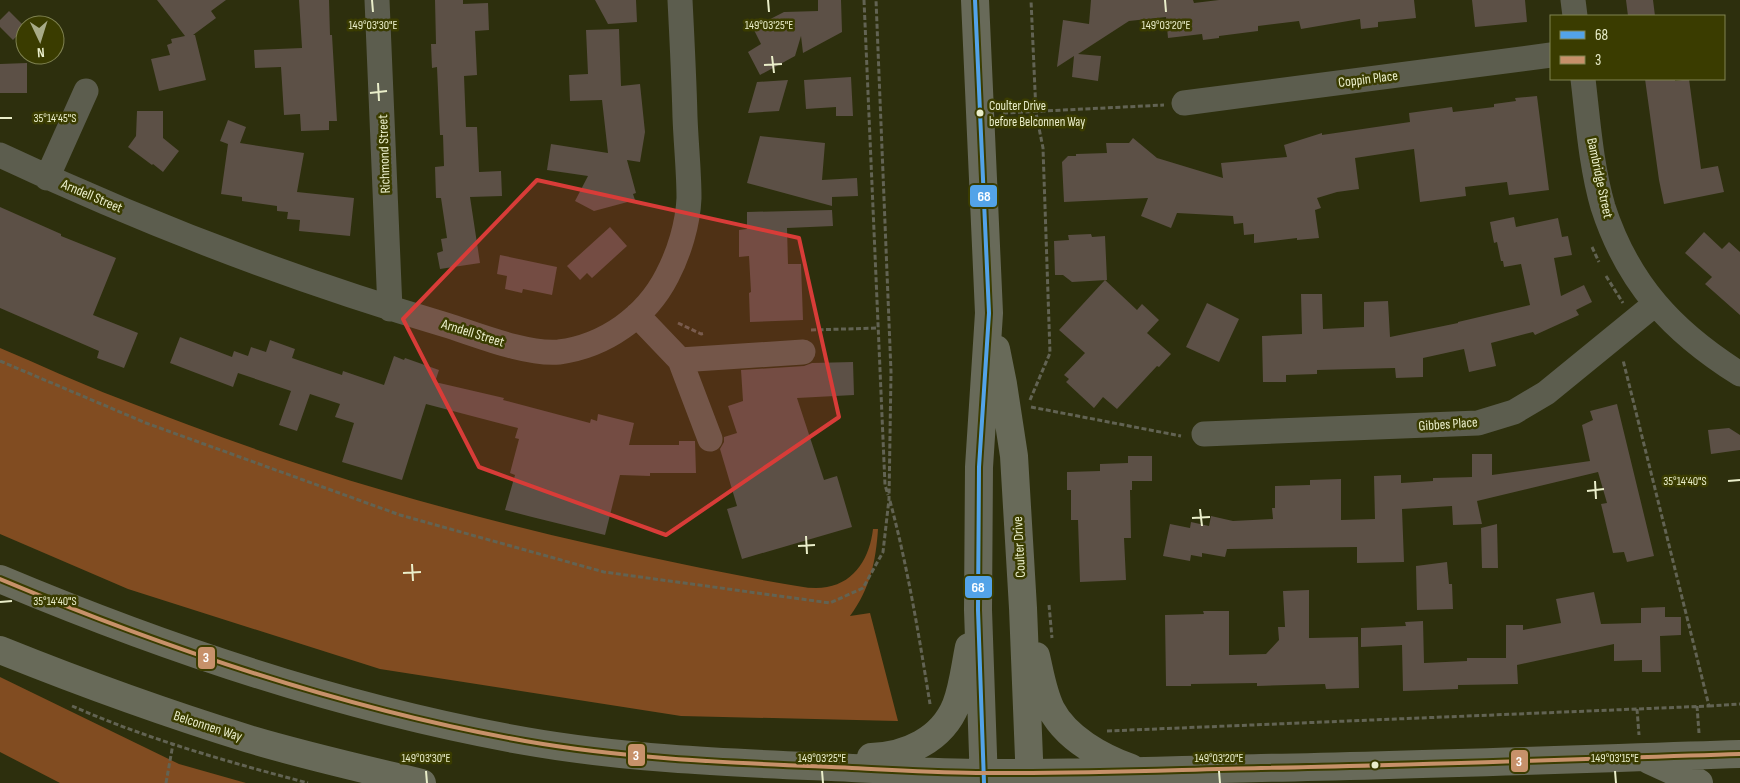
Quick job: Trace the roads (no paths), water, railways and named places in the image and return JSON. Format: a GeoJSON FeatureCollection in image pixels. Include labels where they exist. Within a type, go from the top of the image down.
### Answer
{"type":"FeatureCollection","features":[{"type":"Feature","properties":{"kind":"main road","name":"Coulter Drive"},"geometry":{"type":"LineString","coordinates":[[975,0],[989,313],[979,466],[978,610],[984,778]]}},
{"type":"Feature","properties":{"kind":"main road","name":"Coulter Drive"},"geometry":{"type":"LineString","coordinates":[[989,313],[1003,384],[1014,456],[1023,608],[1029,778]]}},
{"type":"Feature","properties":{"kind":"main road"},"geometry":{"type":"LineString","coordinates":[[0,579],[118,628],[278,681],[389,712],[528,742],[634,756],[984,778],[1029,778],[1142,772],[1740,754]]}},
{"type":"Feature","properties":{"kind":"main road"},"geometry":{"type":"LineString","coordinates":[[1023,608],[1049,706],[1055,717],[1062,726],[1096,752],[1115,762],[1142,772]]}},
{"type":"Feature","properties":{"kind":"main road"},"geometry":{"type":"LineString","coordinates":[[748,763],[880,757],[898,754],[925,743],[947,721],[956,705],[978,610]]}},
{"type":"Feature","properties":{"kind":"main road","name":"Belconnen Way"},"geometry":{"type":"LineString","coordinates":[[0,650],[70,678],[251,740],[422,783]]}},
{"type":"Feature","properties":{"kind":"main road"},"geometry":{"type":"LineString","coordinates":[[1641,757],[1685,775],[1699,783]]}},
{"type":"Feature","properties":{"kind":"main road"},"geometry":{"type":"LineString","coordinates":[[1715,783],[1722,774],[1740,766]]}},
{"type":"Feature","properties":{"kind":"street","name":"Richmond Street"},"geometry":{"type":"LineString","coordinates":[[377,0],[390,309]]}},
{"type":"Feature","properties":{"kind":"street","name":"Arndell Street"},"geometry":{"type":"LineString","coordinates":[[0,155],[47,178],[218,249],[390,309],[524,349],[557,352],[590,346],[620,330],[637,315],[658,291],[668,275],[682,239],[689,200],[680,0]]}},
{"type":"Feature","properties":{"kind":"street"},"geometry":{"type":"LineString","coordinates":[[1573,0],[1575,15]]}},
{"type":"Feature","properties":{"kind":"street","name":"Coppin Place"},"geometry":{"type":"LineString","coordinates":[[1184,102],[1550,55]]}},
{"type":"Feature","properties":{"kind":"street","name":"Bambridge Street"},"geometry":{"type":"LineString","coordinates":[[1583,80],[1593,161],[1603,206],[1620,248],[1642,287],[1655,304],[1710,356],[1740,374]]}},
{"type":"Feature","properties":{"kind":"street"},"geometry":{"type":"LineString","coordinates":[[47,178],[86,91]]}},
{"type":"Feature","properties":{"kind":"street","name":"Gibbes Place"},"geometry":{"type":"LineString","coordinates":[[1204,434],[1478,423],[1514,412],[1546,393],[1655,304]]}},
{"type":"Feature","properties":{"kind":"street"},"geometry":{"type":"LineString","coordinates":[[637,315],[680,360],[710,439]]}},
{"type":"Feature","properties":{"kind":"street"},"geometry":{"type":"LineString","coordinates":[[680,360],[806,341]]}},
{"type":"Feature","properties":{"kind":"place","name":"Coulter Drive before Belconnen Way"},"geometry":{"type":"Point","coordinates":[980,113]}}]}
